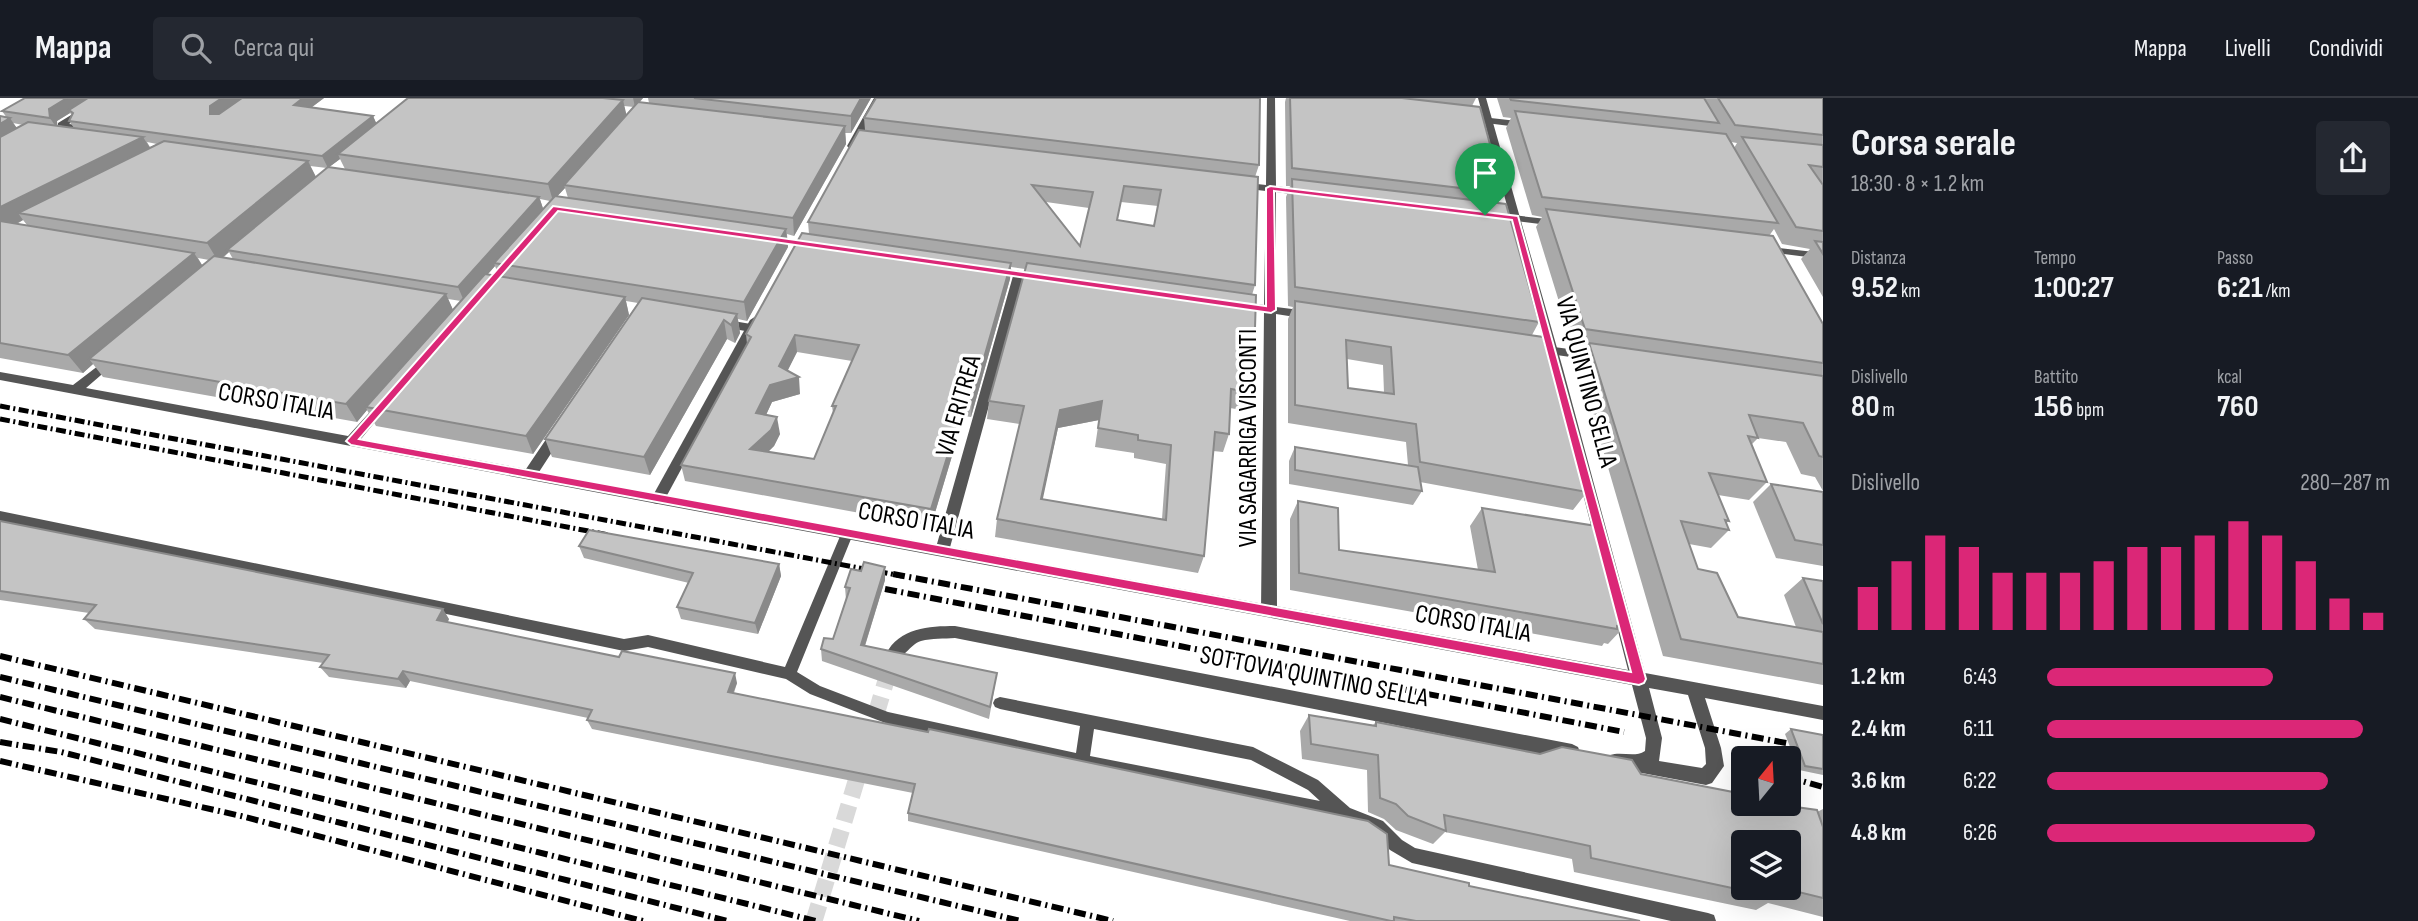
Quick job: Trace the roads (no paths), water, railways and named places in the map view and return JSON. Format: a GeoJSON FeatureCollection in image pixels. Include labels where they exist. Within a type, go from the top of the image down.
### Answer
{"type":"FeatureCollection","features":[{"type":"Feature","properties":{"kind":"street"},"geometry":{"type":"LineString","coordinates":[[847,155],[878,98]]}},
{"type":"Feature","properties":{"kind":"street","name":"VIA SAGARRIGA VISCONTI"},"geometry":{"type":"LineString","coordinates":[[1269,611],[1271,98]]}},
{"type":"Feature","properties":{"kind":"street","name":"VIA QUINTINO SELLA"},"geometry":{"type":"LineString","coordinates":[[1482,98],[1639,679]]}},
{"type":"Feature","properties":{"kind":"street"},"geometry":{"type":"LineString","coordinates":[[1467,118],[1537,126]]}},
{"type":"Feature","properties":{"kind":"street"},"geometry":{"type":"LineString","coordinates":[[56,135],[85,139]]}},
{"type":"Feature","properties":{"kind":"street"},"geometry":{"type":"LineString","coordinates":[[1228,183],[1324,195]]}},
{"type":"Feature","properties":{"kind":"street"},"geometry":{"type":"LineString","coordinates":[[1495,216],[1569,225]]}},
{"type":"Feature","properties":{"kind":"street"},"geometry":{"type":"LineString","coordinates":[[1771,238],[1774,250],[1786,264]]}},
{"type":"Feature","properties":{"kind":"street"},"geometry":{"type":"LineString","coordinates":[[978,268],[1059,279]]}},
{"type":"Feature","properties":{"kind":"street","name":"VIA ERITREA"},"geometry":{"type":"LineString","coordinates":[[942,551],[1020,274]]}},
{"type":"Feature","properties":{"kind":"street"},"geometry":{"type":"LineString","coordinates":[[1231,304],[1326,318]]}},
{"type":"Feature","properties":{"kind":"street"},"geometry":{"type":"LineString","coordinates":[[658,499],[763,306]]}},
{"type":"Feature","properties":{"kind":"street"},"geometry":{"type":"LineString","coordinates":[[707,321],[751,328]]}},
{"type":"Feature","properties":{"kind":"street"},"geometry":{"type":"LineString","coordinates":[[1527,347],[1611,359]]}},
{"type":"Feature","properties":{"kind":"street"},"geometry":{"type":"LineString","coordinates":[[75,390],[121,352]]}},
{"type":"Feature","properties":{"kind":"street","name":"CORSO ITALIA"},"geometry":{"type":"LineString","coordinates":[[0,376],[1823,713]]}},
{"type":"Feature","properties":{"kind":"street"},"geometry":{"type":"LineString","coordinates":[[351,441],[387,400]]}},
{"type":"Feature","properties":{"kind":"street"},"geometry":{"type":"LineString","coordinates":[[530,474],[567,420]]}},
{"type":"Feature","properties":{"kind":"street","name":"SOTTOVIA QUINTINO SELLA"},"geometry":{"type":"LineString","coordinates":[[894,654],[900,645],[922,633],[955,632],[1706,777],[1715,766],[1713,748],[1694,689]]}},
{"type":"Feature","properties":{"kind":"street"},"geometry":{"type":"LineString","coordinates":[[1626,763],[1640,763],[1653,755],[1654,738],[1639,679]]}},
{"type":"Feature","properties":{"kind":"lane"},"geometry":{"type":"LineString","coordinates":[[56,135],[75,127],[61,125],[104,98]]}},
{"type":"Feature","properties":{"kind":"lane"},"geometry":{"type":"LineString","coordinates":[[1774,250],[1823,256]]}},
{"type":"Feature","properties":{"kind":"lane"},"geometry":{"type":"LineString","coordinates":[[0,516],[624,645],[648,641],[789,674],[815,690],[888,718],[1082,761],[1344,813],[1377,826],[1396,845],[1424,858],[1708,921]]}},
{"type":"Feature","properties":{"kind":"lane"},"geometry":{"type":"LineString","coordinates":[[789,674],[847,534]]}},
{"type":"Feature","properties":{"kind":"lane"},"geometry":{"type":"LineString","coordinates":[[1000,703],[1253,754],[1304,779],[1344,813]]}},
{"type":"Feature","properties":{"kind":"lane"},"geometry":{"type":"LineString","coordinates":[[1082,761],[1088,721]]}},
{"type":"Feature","properties":{"kind":"tunnel"},"geometry":{"type":"LineString","coordinates":[[869,738],[890,667]]}},
{"type":"Feature","properties":{"kind":"tunnel"},"geometry":{"type":"LineString","coordinates":[[814,921],[861,765]]}},
{"type":"Feature","properties":{"kind":"railway"},"geometry":{"type":"LineString","coordinates":[[0,406],[902,576]]}},
{"type":"Feature","properties":{"kind":"railway"},"geometry":{"type":"LineString","coordinates":[[0,419],[609,535]]}},
{"type":"Feature","properties":{"kind":"railway"},"geometry":{"type":"LineString","coordinates":[[893,574],[1823,750]]}},
{"type":"Feature","properties":{"kind":"railway"},"geometry":{"type":"LineString","coordinates":[[885,589],[1624,732]]}},
{"type":"Feature","properties":{"kind":"railway"},"geometry":{"type":"LineString","coordinates":[[0,656],[1113,921]]}},
{"type":"Feature","properties":{"kind":"railway"},"geometry":{"type":"LineString","coordinates":[[0,677],[1021,921]]}},
{"type":"Feature","properties":{"kind":"railway"},"geometry":{"type":"LineString","coordinates":[[0,697],[919,921]]}},
{"type":"Feature","properties":{"kind":"railway"},"geometry":{"type":"LineString","coordinates":[[0,719],[816,921]]}},
{"type":"Feature","properties":{"kind":"railway"},"geometry":{"type":"LineString","coordinates":[[0,742],[61,752],[728,921]]}},
{"type":"Feature","properties":{"kind":"railway"},"geometry":{"type":"LineString","coordinates":[[0,761],[241,816],[643,921]]}},
{"type":"Feature","properties":{"kind":"railway"},"geometry":{"type":"LineString","coordinates":[[1801,781],[1823,787]]}}]}
